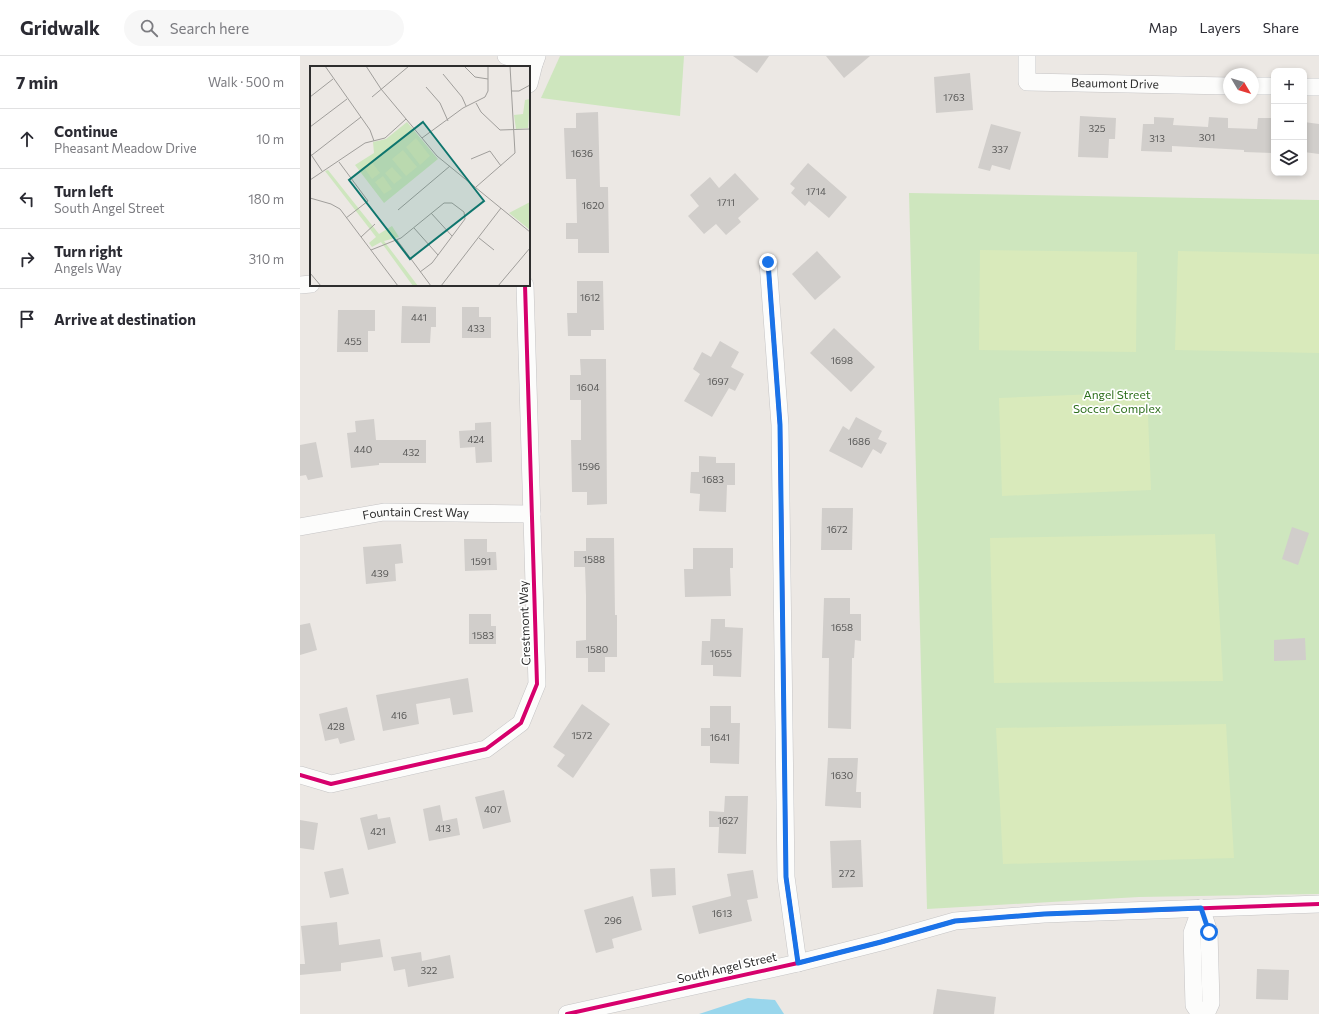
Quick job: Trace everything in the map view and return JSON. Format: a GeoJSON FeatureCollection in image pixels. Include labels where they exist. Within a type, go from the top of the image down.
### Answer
{"type":"FeatureCollection","features":[{"type":"Feature","properties":{"kind":"street"},"geometry":{"type":"LineString","coordinates":[[506,56],[535,60],[530,80]]}},
{"type":"Feature","properties":{"kind":"street","name":"Beaumont Drive"},"geometry":{"type":"LineString","coordinates":[[1027,56],[1027,82],[1223,86]]}},
{"type":"Feature","properties":{"kind":"street"},"geometry":{"type":"LineString","coordinates":[[1259,86],[1271,86]]}},
{"type":"Feature","properties":{"kind":"street"},"geometry":{"type":"LineString","coordinates":[[1307,87],[1319,87]]}},
{"type":"Feature","properties":{"kind":"street"},"geometry":{"type":"LineString","coordinates":[[768,262],[780,425],[786,877],[798,963]]}},
{"type":"Feature","properties":{"kind":"street"},"geometry":{"type":"LineString","coordinates":[[300,285],[310,284]]}},
{"type":"Feature","properties":{"kind":"street","name":"Crestmont Way"},"geometry":{"type":"LineString","coordinates":[[300,775],[331,784],[486,749],[521,723],[537,684],[524,286]]}},
{"type":"Feature","properties":{"kind":"street","name":"Fountain Crest Way"},"geometry":{"type":"LineString","coordinates":[[300,527],[384,512],[532,514]]}},
{"type":"Feature","properties":{"kind":"street","name":"South Angel Street"},"geometry":{"type":"LineString","coordinates":[[567,1014],[798,963],[955,921],[1051,914],[1319,904]]}},
{"type":"Feature","properties":{"kind":"street"},"geometry":{"type":"LineString","coordinates":[[1200,1014],[1194,1005],[1192,933],[1201,908]]}},
{"type":"Feature","properties":{"kind":"street"},"geometry":{"type":"LineString","coordinates":[[1201,908],[1209,932],[1211,1003],[1206,1014]]}},
{"type":"Feature","properties":{"kind":"green space"},"geometry":{"type":"Polygon","coordinates":[[[560,56],[684,56],[680,116],[541,98],[560,56]]]}},
{"type":"Feature","properties":{"kind":"green space","name":"Angel Street Soccer Complex"},"geometry":{"type":"Polygon","coordinates":[[[909,193],[1319,200],[1319,894],[1139,897],[927,909],[909,193]]]}},
{"type":"Feature","properties":{"kind":"green space"},"geometry":{"type":"Polygon","coordinates":[[[980,250],[1137,252],[1136,352],[979,350],[980,250]]]}},
{"type":"Feature","properties":{"kind":"green space"},"geometry":{"type":"Polygon","coordinates":[[[1178,251],[1319,254],[1319,353],[1175,350],[1178,251]]]}},
{"type":"Feature","properties":{"kind":"green space"},"geometry":{"type":"Polygon","coordinates":[[[1147,392],[1151,490],[1002,496],[999,398],[1147,392]]]}},
{"type":"Feature","properties":{"kind":"green space"},"geometry":{"type":"Polygon","coordinates":[[[1215,534],[1223,681],[994,683],[990,538],[1215,534]]]}},
{"type":"Feature","properties":{"kind":"green space"},"geometry":{"type":"Polygon","coordinates":[[[1226,724],[1234,858],[1003,864],[996,728],[1226,724]]]}},
{"type":"Feature","properties":{"kind":"water"},"geometry":{"type":"Polygon","coordinates":[[[748,998],[775,1000],[784,1014],[699,1014],[748,998]]]}},
{"type":"Feature","properties":{"kind":"building"},"geometry":{"type":"Polygon","coordinates":[[[733,56],[769,56],[757,73],[733,56]]]}},
{"type":"Feature","properties":{"kind":"building"},"geometry":{"type":"Polygon","coordinates":[[[826,56],[870,56],[844,78],[826,56]]]}},
{"type":"Feature","properties":{"kind":"building"},"geometry":{"type":"Polygon","coordinates":[[[970,73],[973,110],[936,113],[934,77],[970,73]]]}},
{"type":"Feature","properties":{"kind":"building"},"geometry":{"type":"Polygon","coordinates":[[[598,112],[600,187],[608,187],[609,253],[578,253],[578,239],[566,239],[566,223],[577,223],[576,179],[566,179],[564,128],[576,128],[576,113],[598,112]]]}},
{"type":"Feature","properties":{"kind":"building"},"geometry":{"type":"Polygon","coordinates":[[[1080,116],[1116,118],[1115,139],[1109,139],[1108,158],[1078,157],[1080,116]]]}},
{"type":"Feature","properties":{"kind":"building"},"geometry":{"type":"Polygon","coordinates":[[[1154,117],[1174,118],[1173,125],[1208,127],[1209,117],[1228,118],[1228,128],[1257,129],[1258,118],[1271,118],[1271,153],[1172,146],[1172,152],[1141,151],[1143,124],[1154,124],[1154,117]]]}},
{"type":"Feature","properties":{"kind":"building"},"geometry":{"type":"Polygon","coordinates":[[[1307,122],[1319,124],[1319,154],[1307,152],[1307,122]]]}},
{"type":"Feature","properties":{"kind":"building"},"geometry":{"type":"Polygon","coordinates":[[[991,124],[1021,132],[1010,170],[992,165],[990,171],[978,168],[991,124]]]}},
{"type":"Feature","properties":{"kind":"building"},"geometry":{"type":"Polygon","coordinates":[[[808,163],[847,197],[829,218],[809,201],[805,206],[791,193],[795,188],[790,184],[808,163]]]}},
{"type":"Feature","properties":{"kind":"building"},"geometry":{"type":"Polygon","coordinates":[[[735,173],[759,199],[738,218],[741,222],[726,235],[716,224],[704,234],[688,216],[699,206],[690,195],[710,177],[719,188],[735,173]]]}},
{"type":"Feature","properties":{"kind":"building"},"geometry":{"type":"Polygon","coordinates":[[[817,251],[841,277],[815,300],[792,274],[817,251]]]}},
{"type":"Feature","properties":{"kind":"building"},"geometry":{"type":"Polygon","coordinates":[[[577,281],[603,281],[604,330],[591,330],[591,336],[568,336],[567,313],[577,313],[577,281]]]}},
{"type":"Feature","properties":{"kind":"building"},"geometry":{"type":"Polygon","coordinates":[[[402,306],[436,307],[436,327],[431,327],[430,343],[401,343],[402,306]]]}},
{"type":"Feature","properties":{"kind":"building"},"geometry":{"type":"Polygon","coordinates":[[[462,307],[479,307],[479,317],[491,317],[491,338],[462,338],[462,307]]]}},
{"type":"Feature","properties":{"kind":"building"},"geometry":{"type":"Polygon","coordinates":[[[338,310],[375,310],[375,331],[368,331],[368,352],[337,352],[338,310]]]}},
{"type":"Feature","properties":{"kind":"building"},"geometry":{"type":"Polygon","coordinates":[[[834,328],[875,367],[851,392],[810,353],[834,328]]]}},
{"type":"Feature","properties":{"kind":"building"},"geometry":{"type":"Polygon","coordinates":[[[720,341],[739,352],[731,367],[744,374],[735,391],[729,388],[712,417],[684,401],[700,374],[693,369],[702,352],[711,357],[720,341]]]}},
{"type":"Feature","properties":{"kind":"building"},"geometry":{"type":"Polygon","coordinates":[[[580,359],[606,359],[607,504],[587,505],[587,492],[572,492],[571,440],[581,440],[581,400],[570,400],[570,375],[581,375],[580,359]]]}},
{"type":"Feature","properties":{"kind":"building"},"geometry":{"type":"Polygon","coordinates":[[[856,417],[882,431],[878,439],[887,443],[881,454],[873,449],[862,468],[829,451],[843,426],[849,430],[856,417]]]}},
{"type":"Feature","properties":{"kind":"building"},"geometry":{"type":"Polygon","coordinates":[[[374,419],[376,440],[426,440],[426,463],[379,463],[379,465],[351,468],[347,433],[356,432],[355,421],[374,419]]]}},
{"type":"Feature","properties":{"kind":"building"},"geometry":{"type":"Polygon","coordinates":[[[491,422],[492,462],[476,463],[475,447],[460,448],[459,431],[475,430],[475,423],[491,422]]]}},
{"type":"Feature","properties":{"kind":"building"},"geometry":{"type":"Polygon","coordinates":[[[316,442],[323,477],[308,480],[306,475],[300,476],[300,445],[316,442]]]}},
{"type":"Feature","properties":{"kind":"building"},"geometry":{"type":"Polygon","coordinates":[[[699,456],[716,457],[716,463],[735,463],[735,485],[727,485],[726,512],[699,511],[700,494],[690,493],[691,472],[699,472],[699,456]]]}},
{"type":"Feature","properties":{"kind":"building"},"geometry":{"type":"Polygon","coordinates":[[[822,508],[853,508],[852,550],[821,550],[822,508]]]}},
{"type":"Feature","properties":{"kind":"building"},"geometry":{"type":"Polygon","coordinates":[[[1292,527],[1309,533],[1298,565],[1282,559],[1292,527]]]}},
{"type":"Feature","properties":{"kind":"building"},"geometry":{"type":"Polygon","coordinates":[[[586,538],[614,538],[617,657],[605,657],[605,672],[588,672],[588,658],[576,658],[576,641],[586,640],[586,596],[585,567],[574,567],[574,551],[586,551],[586,538]]]}},
{"type":"Feature","properties":{"kind":"building"},"geometry":{"type":"Polygon","coordinates":[[[464,539],[487,539],[487,552],[496,552],[497,570],[465,571],[464,539]]]}},
{"type":"Feature","properties":{"kind":"building"},"geometry":{"type":"Polygon","coordinates":[[[401,544],[403,563],[395,564],[396,581],[366,584],[363,547],[401,544]]]}},
{"type":"Feature","properties":{"kind":"building"},"geometry":{"type":"Polygon","coordinates":[[[693,548],[733,548],[733,568],[730,568],[731,596],[685,597],[684,569],[693,569],[693,548]]]}},
{"type":"Feature","properties":{"kind":"building"},"geometry":{"type":"Polygon","coordinates":[[[824,598],[850,598],[850,614],[861,614],[861,641],[855,640],[854,658],[852,658],[851,729],[828,728],[829,658],[822,658],[824,598]]]}},
{"type":"Feature","properties":{"kind":"building"},"geometry":{"type":"Polygon","coordinates":[[[469,614],[491,614],[491,626],[496,626],[496,644],[469,644],[469,614]]]}},
{"type":"Feature","properties":{"kind":"building"},"geometry":{"type":"Polygon","coordinates":[[[711,619],[725,619],[725,627],[743,628],[741,677],[713,676],[713,665],[701,665],[702,641],[710,641],[711,619]]]}},
{"type":"Feature","properties":{"kind":"building"},"geometry":{"type":"Polygon","coordinates":[[[310,623],[317,650],[300,655],[300,625],[310,623]]]}},
{"type":"Feature","properties":{"kind":"building"},"geometry":{"type":"Polygon","coordinates":[[[1305,638],[1306,660],[1274,661],[1274,640],[1305,638]]]}},
{"type":"Feature","properties":{"kind":"building"},"geometry":{"type":"Polygon","coordinates":[[[468,678],[473,712],[453,715],[450,698],[416,704],[419,724],[383,731],[376,695],[468,678]]]}},
{"type":"Feature","properties":{"kind":"building"},"geometry":{"type":"Polygon","coordinates":[[[582,704],[610,724],[573,778],[557,766],[565,755],[553,747],[582,704]]]}},
{"type":"Feature","properties":{"kind":"building"},"geometry":{"type":"Polygon","coordinates":[[[710,706],[731,706],[731,723],[740,723],[739,764],[710,763],[710,746],[701,746],[701,728],[710,728],[710,706]]]}},
{"type":"Feature","properties":{"kind":"building"},"geometry":{"type":"Polygon","coordinates":[[[347,707],[355,740],[340,744],[338,738],[325,741],[319,714],[347,707]]]}},
{"type":"Feature","properties":{"kind":"building"},"geometry":{"type":"Polygon","coordinates":[[[828,758],[858,758],[856,792],[861,792],[861,808],[825,806],[828,758]]]}},
{"type":"Feature","properties":{"kind":"building"},"geometry":{"type":"Polygon","coordinates":[[[504,790],[511,822],[483,829],[475,797],[504,790]]]}},
{"type":"Feature","properties":{"kind":"building"},"geometry":{"type":"Polygon","coordinates":[[[725,796],[748,796],[746,854],[718,853],[719,827],[709,827],[709,811],[724,812],[725,796]]]}},
{"type":"Feature","properties":{"kind":"building"},"geometry":{"type":"Polygon","coordinates":[[[440,805],[443,821],[457,818],[460,835],[429,841],[423,809],[440,805]]]}},
{"type":"Feature","properties":{"kind":"building"},"geometry":{"type":"Polygon","coordinates":[[[377,814],[378,819],[390,817],[396,843],[368,850],[360,818],[377,814]]]}},
{"type":"Feature","properties":{"kind":"building"},"geometry":{"type":"Polygon","coordinates":[[[300,820],[318,823],[314,850],[300,848],[300,820]]]}},
{"type":"Feature","properties":{"kind":"building"},"geometry":{"type":"Polygon","coordinates":[[[861,840],[863,887],[832,888],[830,841],[861,840]]]}},
{"type":"Feature","properties":{"kind":"building"},"geometry":{"type":"Polygon","coordinates":[[[343,868],[349,894],[330,898],[324,872],[343,868]]]}},
{"type":"Feature","properties":{"kind":"building"},"geometry":{"type":"Polygon","coordinates":[[[675,868],[676,895],[652,897],[650,869],[675,868]]]}},
{"type":"Feature","properties":{"kind":"building"},"geometry":{"type":"Polygon","coordinates":[[[753,870],[758,898],[747,900],[752,921],[699,934],[692,906],[731,896],[727,874],[753,870]]]}},
{"type":"Feature","properties":{"kind":"building"},"geometry":{"type":"Polygon","coordinates":[[[633,896],[642,930],[612,939],[614,948],[596,953],[584,910],[633,896]]]}},
{"type":"Feature","properties":{"kind":"building"},"geometry":{"type":"Polygon","coordinates":[[[337,922],[339,945],[380,939],[383,957],[341,963],[341,971],[300,975],[300,964],[305,964],[301,926],[337,922]]]}},
{"type":"Feature","properties":{"kind":"building"},"geometry":{"type":"Polygon","coordinates":[[[421,952],[422,961],[450,955],[454,978],[408,987],[405,969],[394,971],[391,957],[421,952]]]}},
{"type":"Feature","properties":{"kind":"building"},"geometry":{"type":"Polygon","coordinates":[[[1257,969],[1289,970],[1288,1000],[1256,999],[1257,969]]]}},
{"type":"Feature","properties":{"kind":"building"},"geometry":{"type":"Polygon","coordinates":[[[937,989],[996,997],[994,1014],[933,1014],[937,989]]]}},
{"type":"Feature","properties":{"kind":"cycle path"},"geometry":{"type":"LineString","coordinates":[[768,262],[780,425],[786,877],[798,963]]}},
{"type":"Feature","properties":{"kind":"cycle path"},"geometry":{"type":"LineString","coordinates":[[300,775],[331,784],[486,749],[521,723],[537,684],[525,286]]}},
{"type":"Feature","properties":{"kind":"cycle path"},"geometry":{"type":"LineString","coordinates":[[567,1014],[798,963],[955,921],[1044,914],[1319,904]]}},
{"type":"Feature","properties":{"kind":"route"},"geometry":{"type":"LineString","coordinates":[[768,262],[780,425],[786,877],[798,963],[955,921],[1044,914],[1201,908],[1209,932]]}}]}
